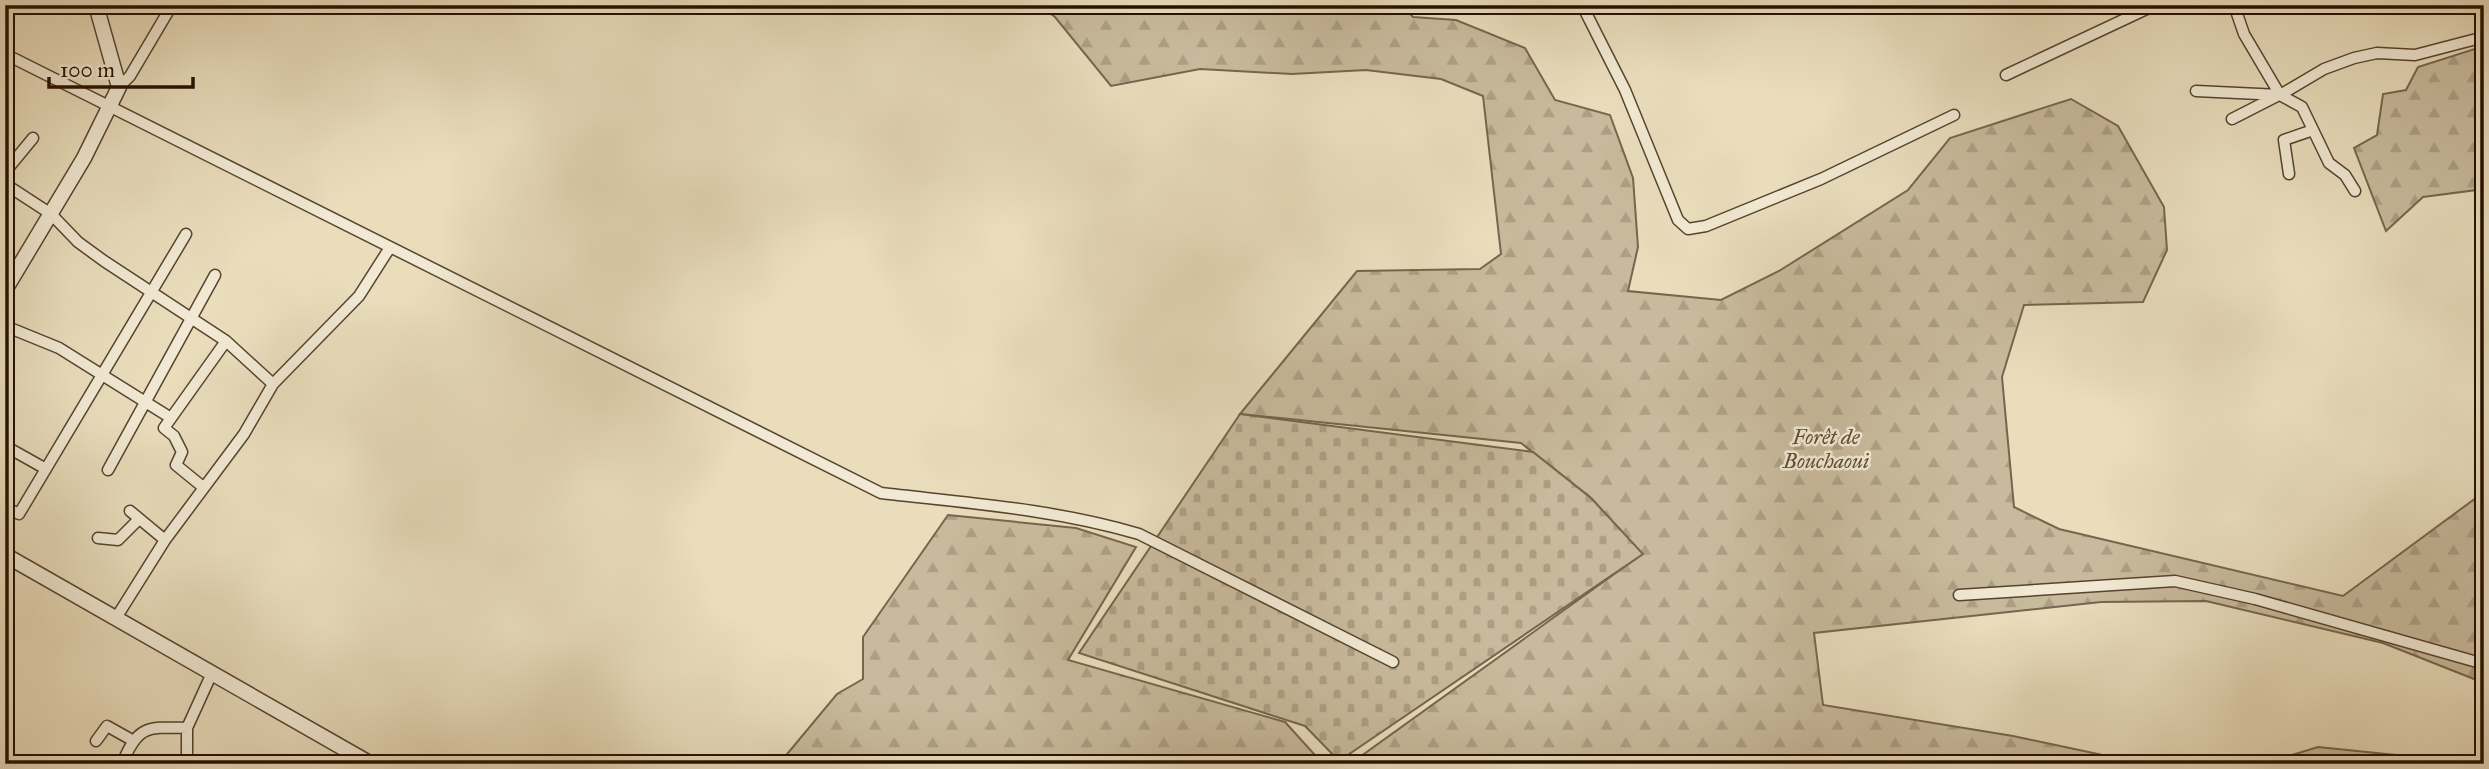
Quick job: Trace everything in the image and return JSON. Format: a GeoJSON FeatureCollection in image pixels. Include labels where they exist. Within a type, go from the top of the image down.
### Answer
{"type":"FeatureCollection","features":[{"type":"Feature","properties":{"kind":"street"},"geometry":{"type":"LineString","coordinates":[[96,5],[119,87]]}},
{"type":"Feature","properties":{"kind":"street"},"geometry":{"type":"LineString","coordinates":[[5,290],[51,214],[119,87],[130,76],[172,5]]}},
{"type":"Feature","properties":{"kind":"street"},"geometry":{"type":"LineString","coordinates":[[1581,5],[1625,90],[1678,220],[1688,229],[1706,226],[1821,179],[1954,116]]}},
{"type":"Feature","properties":{"kind":"street"},"geometry":{"type":"LineString","coordinates":[[2006,75],[2155,5]]}},
{"type":"Feature","properties":{"kind":"street"},"geometry":{"type":"LineString","coordinates":[[2234,5],[2244,34],[2280,95]]}},
{"type":"Feature","properties":{"kind":"street"},"geometry":{"type":"LineString","coordinates":[[2232,119],[2324,69],[2354,58],[2377,53],[2415,55],[2484,37]]}},
{"type":"Feature","properties":{"kind":"street"},"geometry":{"type":"LineString","coordinates":[[5,54],[880,493],[1018,509],[1101,523],[1139,534],[1393,662]]}},
{"type":"Feature","properties":{"kind":"street"},"geometry":{"type":"LineString","coordinates":[[2196,91],[2280,95],[2302,107],[2329,163],[2345,175],[2356,191]]}},
{"type":"Feature","properties":{"kind":"street"},"geometry":{"type":"LineString","coordinates":[[2288,174],[2284,140],[2313,130]]}},
{"type":"Feature","properties":{"kind":"street"},"geometry":{"type":"LineString","coordinates":[[5,172],[33,138]]}},
{"type":"Feature","properties":{"kind":"street"},"geometry":{"type":"LineString","coordinates":[[5,184],[51,214],[78,242],[226,341],[272,384]]}},
{"type":"Feature","properties":{"kind":"street"},"geometry":{"type":"LineString","coordinates":[[5,507],[19,514],[186,234]]}},
{"type":"Feature","properties":{"kind":"street"},"geometry":{"type":"LineString","coordinates":[[116,618],[165,540],[236,445],[272,384],[359,296],[390,249]]}},
{"type":"Feature","properties":{"kind":"street"},"geometry":{"type":"LineString","coordinates":[[108,470],[215,275]]}},
{"type":"Feature","properties":{"kind":"street"},"geometry":{"type":"LineString","coordinates":[[5,326],[59,348],[171,418]]}},
{"type":"Feature","properties":{"kind":"street"},"geometry":{"type":"LineString","coordinates":[[203,487],[177,465],[182,452],[174,436],[164,428],[226,341]]}},
{"type":"Feature","properties":{"kind":"street"},"geometry":{"type":"LineString","coordinates":[[5,446],[46,469]]}},
{"type":"Feature","properties":{"kind":"street"},"geometry":{"type":"LineString","coordinates":[[130,510],[138,520],[165,540]]}},
{"type":"Feature","properties":{"kind":"street"},"geometry":{"type":"LineString","coordinates":[[98,538],[118,540],[138,520]]}},
{"type":"Feature","properties":{"kind":"street"},"geometry":{"type":"LineString","coordinates":[[5,555],[371,764]]}},
{"type":"Feature","properties":{"kind":"street"},"geometry":{"type":"LineString","coordinates":[[1959,595],[2175,581],[2484,664]]}},
{"type":"Feature","properties":{"kind":"street"},"geometry":{"type":"LineString","coordinates":[[187,764],[187,728],[212,673]]}},
{"type":"Feature","properties":{"kind":"street"},"geometry":{"type":"LineString","coordinates":[[96,741],[107,726],[132,740]]}},
{"type":"Feature","properties":{"kind":"street"},"geometry":{"type":"LineString","coordinates":[[122,764],[132,740],[145,729],[187,728]]}},
{"type":"Feature","properties":{"kind":"green space","name":"Forêt de Bouchaoui"},"geometry":{"type":"Polygon","coordinates":[[[1039,5],[1402,5],[1413,17],[1456,20],[1525,48],[1555,100],[1610,115],[1633,178],[1638,247],[1628,291],[1721,300],[1779,271],[1908,190],[1950,138],[2071,99],[2118,126],[2164,207],[2167,250],[2143,302],[2024,305],[2002,377],[2014,507],[2059,529],[2343,596],[2484,492],[2484,683],[2383,643],[2206,601],[2101,602],[1814,633],[1823,705],[2013,736],[2145,764],[1350,764],[1642,554],[1591,498],[1521,443],[1240,414],[1357,271],[1480,269],[1501,254],[1483,96],[1441,79],[1366,70],[1292,74],[1200,69],[1111,86],[1055,17],[1039,5]]]}},
{"type":"Feature","properties":{"kind":"green space"},"geometry":{"type":"Polygon","coordinates":[[[2484,46],[2484,189],[2423,197],[2386,231],[2354,148],[2377,135],[2383,94],[2406,90],[2418,67],[2484,46]]]}},
{"type":"Feature","properties":{"kind":"green space"},"geometry":{"type":"Polygon","coordinates":[[[1240,414],[1533,452],[1591,498],[1643,554],[1339,761],[1305,726],[1079,653],[1240,414]]]}},
{"type":"Feature","properties":{"kind":"green space"},"geometry":{"type":"Polygon","coordinates":[[[948,515],[1076,528],[1136,547],[1068,660],[1285,722],[1323,764],[747,764],[783,759],[837,694],[863,679],[863,637],[948,515]]]}},
{"type":"Feature","properties":{"kind":"green space"},"geometry":{"type":"Polygon","coordinates":[[[2318,747],[2484,764],[2263,764],[2318,747]]]}}]}
